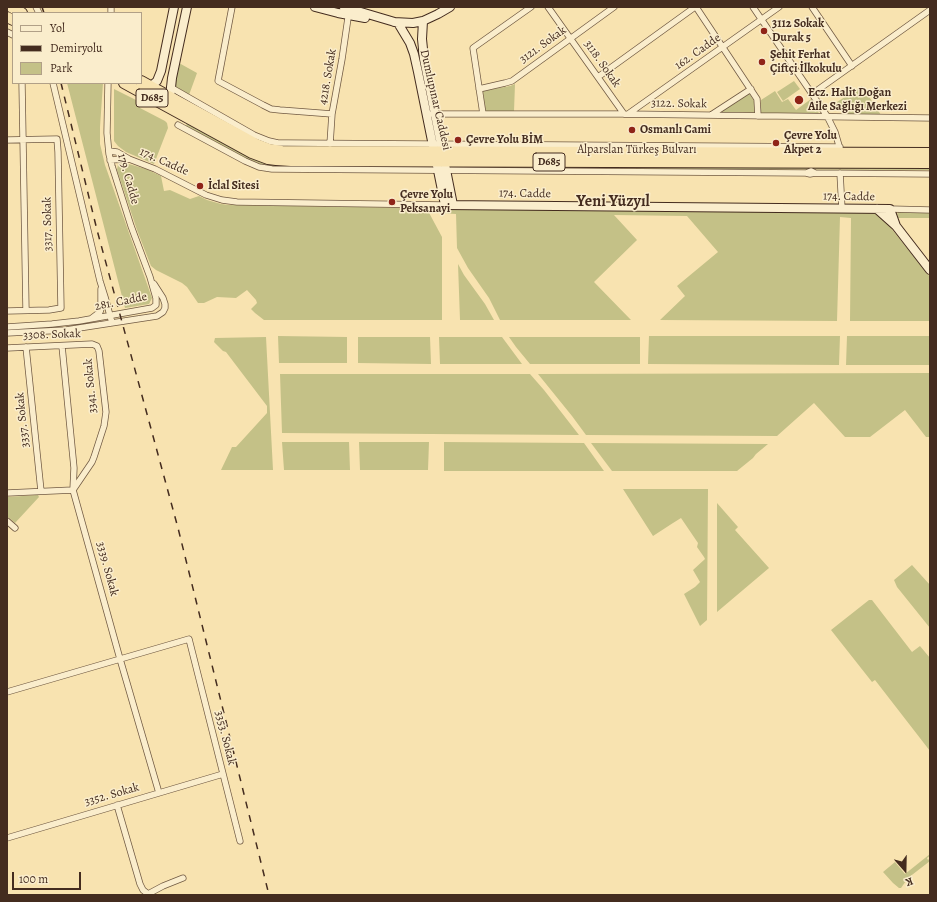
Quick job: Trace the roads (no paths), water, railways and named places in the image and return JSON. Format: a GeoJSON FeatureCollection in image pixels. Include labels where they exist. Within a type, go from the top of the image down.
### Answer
{"type":"FeatureCollection","features":[{"type":"Feature","properties":{"kind":"highway"},"geometry":{"type":"LineString","coordinates":[[11,7],[20,12]]}},
{"type":"Feature","properties":{"kind":"highway","name":"Alparslan Türkeş Bulvarı"},"geometry":{"type":"LineString","coordinates":[[142,82],[170,92],[256,144],[269,149],[290,152],[440,157],[930,163]]}},
{"type":"Feature","properties":{"kind":"highway","name":"Alparslan Türkeş Bulvarı"},"geometry":{"type":"LineString","coordinates":[[126,84],[252,153],[268,159],[291,161],[840,150],[930,153]]}},
{"type":"Feature","properties":{"kind":"street"},"geometry":{"type":"LineString","coordinates":[[151,86],[157,81],[161,71],[174,7]]}},
{"type":"Feature","properties":{"kind":"street"},"geometry":{"type":"LineString","coordinates":[[186,7],[170,92],[254,135],[265,140],[278,143],[330,144],[440,157],[810,174],[930,174]]}},
{"type":"Feature","properties":{"kind":"street"},"geometry":{"type":"LineString","coordinates":[[232,7],[218,81],[263,106],[280,110],[332,114]]}},
{"type":"Feature","properties":{"kind":"street"},"geometry":{"type":"LineString","coordinates":[[315,7],[348,9],[398,23],[423,21],[450,7]]}},
{"type":"Feature","properties":{"kind":"street"},"geometry":{"type":"LineString","coordinates":[[482,114],[473,48],[531,7]]}},
{"type":"Feature","properties":{"kind":"street","name":"3118. Sokak"},"geometry":{"type":"LineString","coordinates":[[548,7],[626,114]]}},
{"type":"Feature","properties":{"kind":"street","name":"3121. Sokak"},"geometry":{"type":"LineString","coordinates":[[479,89],[505,84],[512,81],[614,7]]}},
{"type":"Feature","properties":{"kind":"street"},"geometry":{"type":"LineString","coordinates":[[598,77],[696,7],[757,99],[758,116]]}},
{"type":"Feature","properties":{"kind":"street"},"geometry":{"type":"LineString","coordinates":[[753,7],[827,116],[835,132],[840,150]]}},
{"type":"Feature","properties":{"kind":"street","name":"162. Cadde"},"geometry":{"type":"LineString","coordinates":[[626,114],[779,7]]}},
{"type":"Feature","properties":{"kind":"street"},"geometry":{"type":"LineString","coordinates":[[812,7],[852,66]]}},
{"type":"Feature","properties":{"kind":"street","name":"4218. Sokak"},"geometry":{"type":"LineString","coordinates":[[330,144],[332,114],[342,58],[348,9]]}},
{"type":"Feature","properties":{"kind":"street"},"geometry":{"type":"LineString","coordinates":[[812,94],[930,10]]}},
{"type":"Feature","properties":{"kind":"street","name":"Dumlupınar Caddesi"},"geometry":{"type":"LineString","coordinates":[[423,21],[422,39],[431,114]]}},
{"type":"Feature","properties":{"kind":"street","name":"Dumlupınar Caddesi"},"geometry":{"type":"LineString","coordinates":[[398,23],[410,43],[414,54],[431,114],[449,205]]}},
{"type":"Feature","properties":{"kind":"street"},"geometry":{"type":"LineString","coordinates":[[7,311],[26,310],[22,84]]}},
{"type":"Feature","properties":{"kind":"street"},"geometry":{"type":"LineString","coordinates":[[54,84],[100,281],[112,323]]}},
{"type":"Feature","properties":{"kind":"street","name":"179. Cadde"},"geometry":{"type":"LineString","coordinates":[[108,84],[107,123],[110,160],[130,226],[150,277]]}},
{"type":"Feature","properties":{"kind":"street"},"geometry":{"type":"LineString","coordinates":[[711,115],[751,89]]}},
{"type":"Feature","properties":{"kind":"street","name":"3122. Sokak"},"geometry":{"type":"LineString","coordinates":[[431,114],[626,114],[930,118]]}},
{"type":"Feature","properties":{"kind":"street"},"geometry":{"type":"LineString","coordinates":[[178,124],[244,161],[266,168],[279,169],[440,157]]}},
{"type":"Feature","properties":{"kind":"street","name":"3317. Sokak"},"geometry":{"type":"LineString","coordinates":[[23,140],[56,139],[58,148],[61,308],[49,310],[26,310]]}},
{"type":"Feature","properties":{"kind":"street"},"geometry":{"type":"LineString","coordinates":[[7,140],[23,140]]}},
{"type":"Feature","properties":{"kind":"street","name":"174. Cadde"},"geometry":{"type":"LineString","coordinates":[[109,151],[117,152],[129,159],[155,169],[206,195],[228,201],[930,210]]}},
{"type":"Feature","properties":{"kind":"street"},"geometry":{"type":"LineString","coordinates":[[110,160],[129,159]]}},
{"type":"Feature","properties":{"kind":"street"},"geometry":{"type":"LineString","coordinates":[[840,173],[842,209]]}},
{"type":"Feature","properties":{"kind":"street"},"geometry":{"type":"LineString","coordinates":[[878,209],[896,226],[930,270]]}},
{"type":"Feature","properties":{"kind":"street"},"geometry":{"type":"LineString","coordinates":[[890,209],[896,226]]}},
{"type":"Feature","properties":{"kind":"street","name":"281. Cadde"},"geometry":{"type":"LineString","coordinates":[[7,327],[89,320],[155,307],[157,301],[150,277]]}},
{"type":"Feature","properties":{"kind":"street","name":"281. Cadde"},"geometry":{"type":"LineString","coordinates":[[7,334],[66,330],[155,316],[163,312],[165,302],[150,277]]}},
{"type":"Feature","properties":{"kind":"street"},"geometry":{"type":"LineString","coordinates":[[89,320],[100,312],[101,309],[100,281]]}},
{"type":"Feature","properties":{"kind":"street","name":"3308. Sokak"},"geometry":{"type":"LineString","coordinates":[[7,348],[92,344],[97,346]]}},
{"type":"Feature","properties":{"kind":"street","name":"3339. Sokak"},"geometry":{"type":"LineString","coordinates":[[62,346],[74,468],[73,490],[159,793]]}},
{"type":"Feature","properties":{"kind":"street","name":"3341. Sokak"},"geometry":{"type":"LineString","coordinates":[[73,490],[92,462],[104,426],[106,412],[100,359],[97,346]]}},
{"type":"Feature","properties":{"kind":"street","name":"3337. Sokak"},"geometry":{"type":"LineString","coordinates":[[26,347],[42,491]]}},
{"type":"Feature","properties":{"kind":"street"},"geometry":{"type":"LineString","coordinates":[[7,493],[73,490]]}},
{"type":"Feature","properties":{"kind":"street"},"geometry":{"type":"LineString","coordinates":[[7,521],[15,528]]}},
{"type":"Feature","properties":{"kind":"street","name":"3353. Sokak"},"geometry":{"type":"LineString","coordinates":[[120,659],[189,639],[240,841]]}},
{"type":"Feature","properties":{"kind":"street"},"geometry":{"type":"LineString","coordinates":[[7,692],[120,659]]}},
{"type":"Feature","properties":{"kind":"street","name":"3352. Sokak"},"geometry":{"type":"LineString","coordinates":[[7,838],[223,774]]}},
{"type":"Feature","properties":{"kind":"street"},"geometry":{"type":"LineString","coordinates":[[117,805],[143,890],[148,894],[183,878]]}},
{"type":"Feature","properties":{"kind":"railway"},"geometry":{"type":"LineString","coordinates":[[42,7],[44,12]]}},
{"type":"Feature","properties":{"kind":"railway"},"geometry":{"type":"LineString","coordinates":[[61,84],[97,230],[178,528],[269,895]]}},
{"type":"Feature","properties":{"kind":"place","name":"3112 Sokak Durak 5"},"geometry":{"type":"Point","coordinates":[764,31]}},
{"type":"Feature","properties":{"kind":"place","name":"Şehit Ferhat Çiftçi İlkokulu"},"geometry":{"type":"Point","coordinates":[762,62]}},
{"type":"Feature","properties":{"kind":"place","name":"Ecz. Halit Doğan Aile Sağlığı Merkezi"},"geometry":{"type":"Point","coordinates":[799,100]}},
{"type":"Feature","properties":{"kind":"place","name":"Osmanlı Cami"},"geometry":{"type":"Point","coordinates":[632,130]}},
{"type":"Feature","properties":{"kind":"place","name":"Çevre Yolu BİM"},"geometry":{"type":"Point","coordinates":[458,140]}},
{"type":"Feature","properties":{"kind":"place","name":"Çevre Yolu Akpet 2"},"geometry":{"type":"Point","coordinates":[776,143]}},
{"type":"Feature","properties":{"kind":"place","name":"İclal Sitesi"},"geometry":{"type":"Point","coordinates":[200,186]}},
{"type":"Feature","properties":{"kind":"place","name":"Çevre Yolu Peksanayi"},"geometry":{"type":"Point","coordinates":[392,202]}},
{"type":"Feature","properties":{"kind":"district","name":"Yeni Yüzyıl"},"geometry":{"type":"Point","coordinates":[613,202]}}]}
